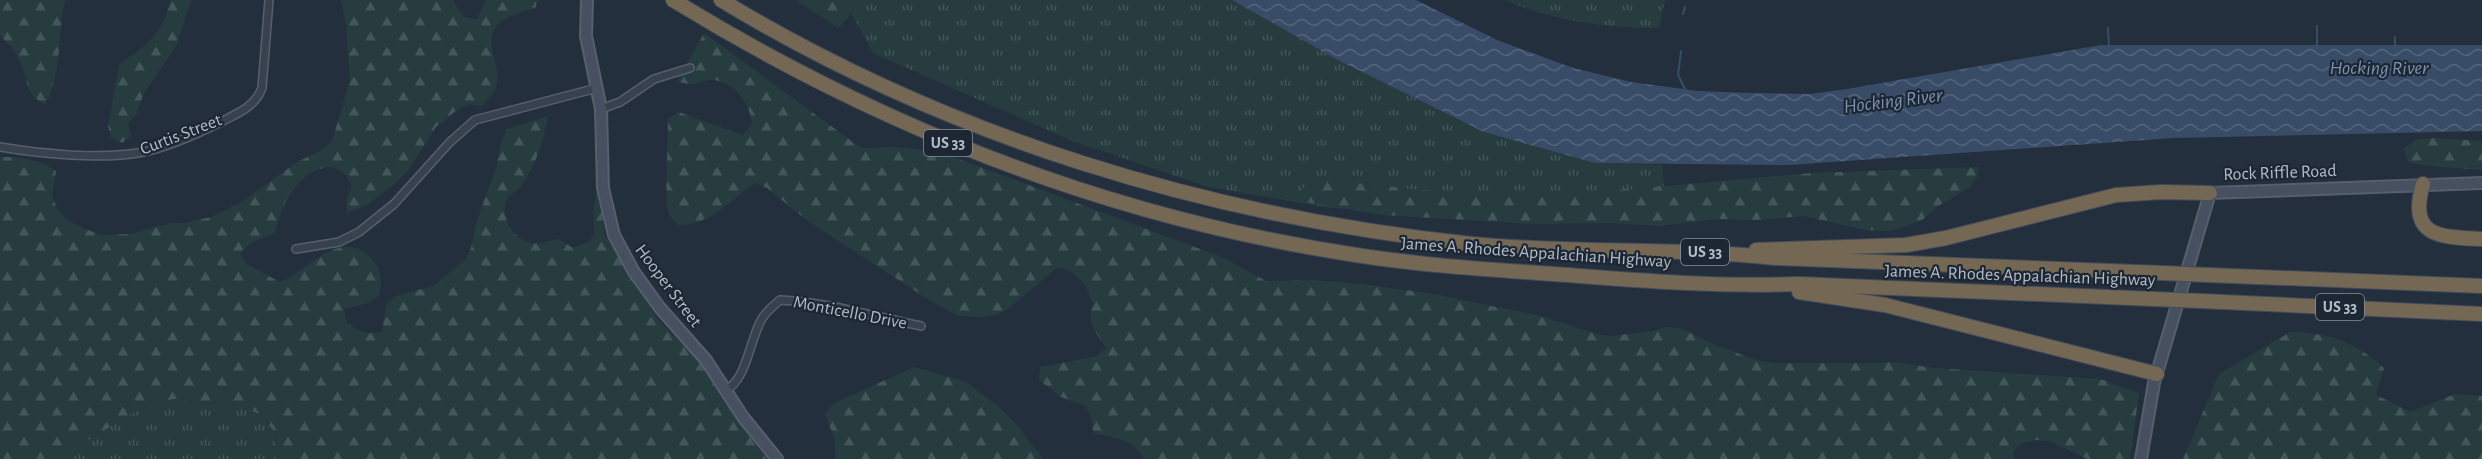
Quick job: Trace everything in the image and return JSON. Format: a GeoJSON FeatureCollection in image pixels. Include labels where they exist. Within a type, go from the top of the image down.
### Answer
{"type":"FeatureCollection","features":[{"type":"Feature","properties":{"kind":"highway","name":"James A. Rhodes Appalachian Highway"},"geometry":{"type":"LineString","coordinates":[[673,0],[739,39],[871,108],[1003,164],[1136,207],[1233,231],[1355,255],[1467,269],[1622,280],[1798,284],[2482,314]]}},
{"type":"Feature","properties":{"kind":"highway","name":"James A. Rhodes Appalachian Highway"},"geometry":{"type":"LineString","coordinates":[[721,0],[837,64],[982,128],[1058,156],[1193,196],[1352,228],[1475,244],[2482,286]]}},
{"type":"Feature","properties":{"kind":"highway"},"geometry":{"type":"LineString","coordinates":[[2423,184],[2419,198],[2419,212],[2425,228],[2438,236],[2482,239]]}},
{"type":"Feature","properties":{"kind":"highway"},"geometry":{"type":"LineString","coordinates":[[1733,253],[1776,248],[1849,249],[1906,245],[1946,238],[2116,195],[2161,192],[2210,193]]}},
{"type":"Feature","properties":{"kind":"highway"},"geometry":{"type":"LineString","coordinates":[[1767,285],[1886,305],[2157,374]]}},
{"type":"Feature","properties":{"kind":"street","name":"Curtis Street"},"geometry":{"type":"LineString","coordinates":[[0,147],[74,155],[145,152],[209,128],[245,109],[257,99],[262,88],[269,0]]}},
{"type":"Feature","properties":{"kind":"street","name":"Hooper Street"},"geometry":{"type":"LineString","coordinates":[[587,0],[586,36],[601,109],[603,188],[610,225],[619,246],[660,308],[706,360],[743,417],[777,459]]}},
{"type":"Feature","properties":{"kind":"street"},"geometry":{"type":"LineString","coordinates":[[601,109],[620,102],[654,79],[690,68]]}},
{"type":"Feature","properties":{"kind":"street"},"geometry":{"type":"LineString","coordinates":[[296,249],[339,242],[359,232],[394,204],[450,142],[475,120],[597,88]]}},
{"type":"Feature","properties":{"kind":"street","name":"Rock Riffle Road"},"geometry":{"type":"LineString","coordinates":[[2141,459],[2149,406],[2157,374],[2210,193],[2482,183]]}},
{"type":"Feature","properties":{"kind":"street","name":"Monticello Drive"},"geometry":{"type":"LineString","coordinates":[[725,390],[733,387],[741,374],[755,332],[763,317],[780,300],[809,301],[826,307],[921,326]]}},
{"type":"Feature","properties":{"kind":"green space"},"geometry":{"type":"Polygon","coordinates":[[[0,0],[65,0],[55,80],[45,105],[31,93],[18,57],[0,36],[0,0]]]}},
{"type":"Feature","properties":{"kind":"green space"},"geometry":{"type":"Polygon","coordinates":[[[170,0],[191,0],[176,46],[144,93],[136,115],[128,123],[131,136],[122,143],[111,137],[108,126],[119,65],[145,45],[158,31],[170,0]]]}},
{"type":"Feature","properties":{"kind":"green space"},"geometry":{"type":"Polygon","coordinates":[[[341,0],[453,0],[464,17],[477,19],[486,0],[537,0],[536,7],[510,16],[495,28],[491,43],[497,83],[493,93],[482,106],[469,104],[457,110],[436,127],[409,169],[391,187],[368,204],[346,214],[347,199],[352,187],[346,176],[331,167],[322,168],[305,177],[288,198],[275,233],[252,242],[240,253],[246,264],[280,282],[335,249],[347,247],[358,249],[370,257],[377,266],[381,280],[380,290],[379,296],[368,303],[344,309],[346,322],[362,331],[382,332],[386,305],[396,296],[433,286],[465,260],[471,248],[477,220],[496,168],[501,141],[507,129],[548,116],[542,143],[531,169],[520,188],[506,201],[506,217],[511,229],[520,238],[531,243],[558,239],[573,248],[590,241],[594,234],[593,208],[598,186],[605,235],[658,320],[704,366],[734,416],[767,459],[274,459],[277,435],[260,414],[235,405],[175,399],[149,403],[61,459],[0,459],[0,157],[29,160],[56,171],[52,196],[57,208],[65,218],[76,225],[101,235],[131,234],[171,223],[184,223],[211,217],[240,203],[297,162],[322,150],[332,141],[350,81],[346,24],[341,0]]]}},
{"type":"Feature","properties":{"kind":"green space"},"geometry":{"type":"Polygon","coordinates":[[[796,0],[846,0],[852,13],[838,28],[796,0]]]}},
{"type":"Feature","properties":{"kind":"green space"},"geometry":{"type":"Polygon","coordinates":[[[844,0],[1232,0],[1336,59],[1484,132],[1595,163],[1662,165],[1664,187],[1461,218],[1323,207],[1205,186],[1070,140],[873,53],[844,0]]]}},
{"type":"Feature","properties":{"kind":"green space"},"geometry":{"type":"Polygon","coordinates":[[[1505,0],[1665,0],[1659,28],[1619,27],[1580,22],[1542,13],[1505,0]]]}},
{"type":"Feature","properties":{"kind":"green space"},"geometry":{"type":"Polygon","coordinates":[[[704,33],[861,148],[894,147],[940,152],[1224,258],[1266,281],[1311,280],[1428,293],[1541,316],[1597,334],[1611,336],[1653,331],[1666,327],[1680,328],[1720,347],[1760,361],[1776,363],[1893,362],[1935,368],[2100,379],[2139,393],[2130,459],[2087,459],[2050,441],[2036,440],[2022,443],[2013,452],[2014,459],[1144,459],[1140,452],[1129,443],[1093,433],[1092,420],[1086,406],[1061,397],[1039,380],[1040,367],[1095,357],[1106,349],[1091,323],[1093,303],[1090,296],[1084,285],[1071,272],[1058,267],[1008,309],[996,315],[959,316],[934,303],[809,222],[767,188],[755,183],[710,217],[679,225],[670,216],[666,203],[668,119],[679,112],[742,135],[752,125],[749,110],[741,96],[730,86],[715,80],[691,84],[677,82],[704,33]]]}},
{"type":"Feature","properties":{"kind":"green space"},"geometry":{"type":"Polygon","coordinates":[[[2428,138],[2482,141],[2482,170],[2408,162],[2404,148],[2416,140],[2428,138]]]}},
{"type":"Feature","properties":{"kind":"green space"},"geometry":{"type":"Polygon","coordinates":[[[1979,167],[1977,178],[1970,187],[1940,205],[1922,220],[1890,231],[1866,230],[1804,216],[1756,220],[1719,219],[1660,226],[1612,223],[1535,224],[1383,215],[1299,201],[1301,190],[1313,178],[1450,193],[1511,195],[1632,189],[1812,173],[1979,167]]]}},
{"type":"Feature","properties":{"kind":"green space"},"geometry":{"type":"Polygon","coordinates":[[[2290,332],[2317,334],[2341,340],[2363,351],[2384,368],[2376,395],[2411,412],[2455,394],[2482,396],[2482,459],[2183,459],[2219,374],[2290,332]]]}},
{"type":"Feature","properties":{"kind":"green space"},"geometry":{"type":"Polygon","coordinates":[[[914,367],[965,381],[998,406],[1018,426],[1043,459],[836,459],[834,438],[825,413],[835,403],[914,367]]]}},
{"type":"Feature","properties":{"kind":"green space"},"geometry":{"type":"Polygon","coordinates":[[[175,399],[235,405],[260,414],[277,435],[274,459],[61,459],[149,403],[175,399]]]}},
{"type":"Feature","properties":{"kind":"water","name":"Hocking River"},"geometry":{"type":"Polygon","coordinates":[[[1232,0],[1416,0],[1497,40],[1573,68],[1631,82],[1698,91],[1750,93],[1810,94],[1847,89],[2101,45],[2482,45],[2482,131],[2173,138],[1789,165],[1595,163],[1484,132],[1336,59],[1232,0]]]}},
{"type":"Feature","properties":{"kind":"waterway"},"geometry":{"type":"LineString","coordinates":[[1683,14],[1685,7]]}},
{"type":"Feature","properties":{"kind":"waterway"},"geometry":{"type":"LineString","coordinates":[[2317,26],[2317,47]]}},
{"type":"Feature","properties":{"kind":"waterway"},"geometry":{"type":"LineString","coordinates":[[2108,28],[2109,46]]}},
{"type":"Feature","properties":{"kind":"waterway","name":"Hocking River"},"geometry":{"type":"LineString","coordinates":[[2395,37],[2395,46]]}},
{"type":"Feature","properties":{"kind":"waterway"},"geometry":{"type":"LineString","coordinates":[[1681,51],[1678,75],[1686,91]]}}]}
